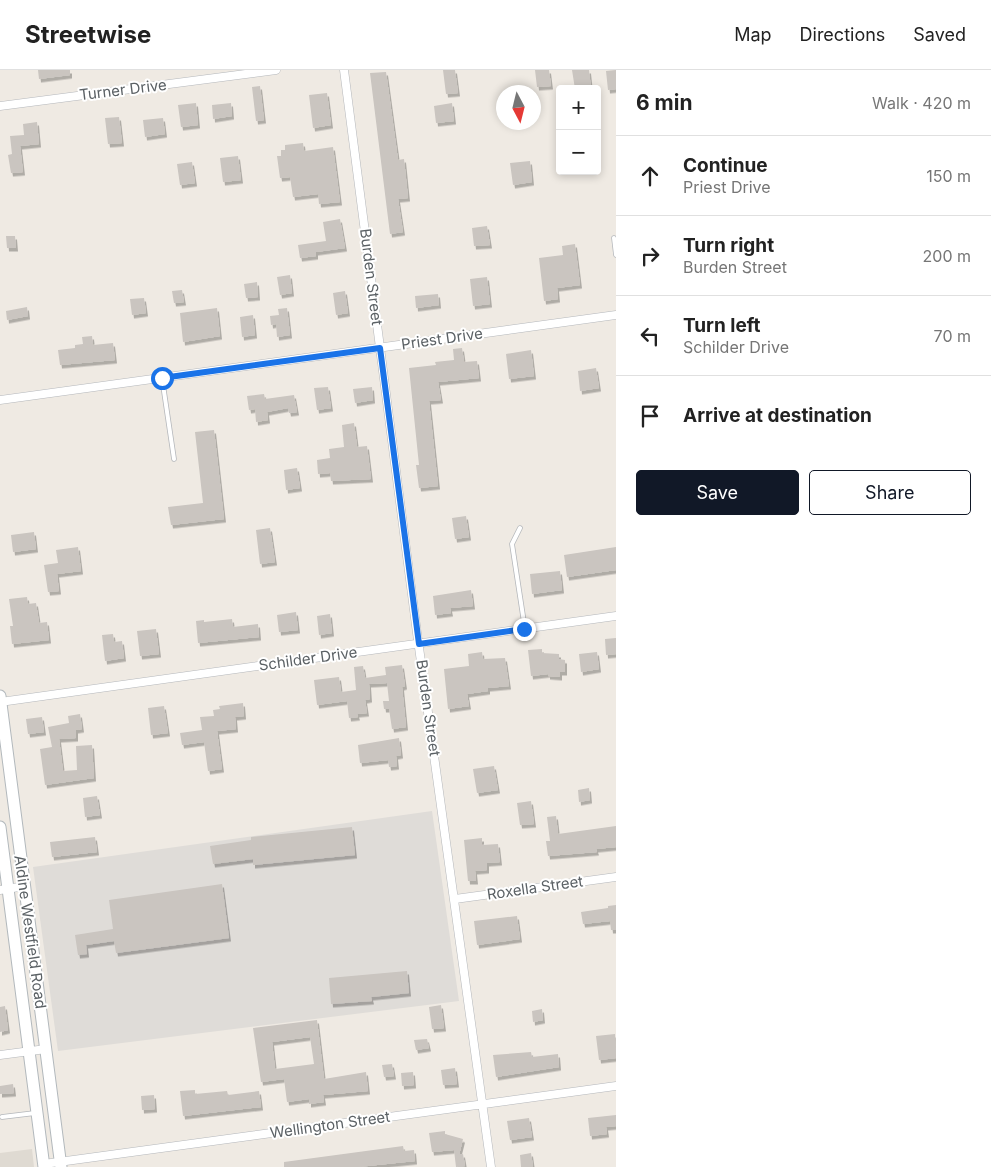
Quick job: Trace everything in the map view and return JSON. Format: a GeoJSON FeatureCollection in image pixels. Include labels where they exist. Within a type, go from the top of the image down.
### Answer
{"type":"FeatureCollection","features":[{"type":"Feature","properties":{"kind":"main road","name":"Aldine Westfield Road"},"geometry":{"type":"LineString","coordinates":[[0,696],[61,1164]]}},
{"type":"Feature","properties":{"kind":"main road","name":"Aldine Westfield Road"},"geometry":{"type":"LineString","coordinates":[[0,827],[4,889],[20,977],[44,1165]]}},
{"type":"Feature","properties":{"kind":"main road"},"geometry":{"type":"LineString","coordinates":[[20,977],[36,975]]}},
{"type":"Feature","properties":{"kind":"street","name":"Turner Drive"},"geometry":{"type":"LineString","coordinates":[[0,106],[276,70]]}},
{"type":"Feature","properties":{"kind":"street","name":"Burden Street"},"geometry":{"type":"LineString","coordinates":[[344,70],[419,644],[491,1167]]}},
{"type":"Feature","properties":{"kind":"street","name":"Priest Drive"},"geometry":{"type":"LineString","coordinates":[[0,400],[616,315]]}},
{"type":"Feature","properties":{"kind":"street","name":"Schilder Drive"},"geometry":{"type":"LineString","coordinates":[[0,701],[616,616]]}},
{"type":"Feature","properties":{"kind":"street","name":"Roxella Street"},"geometry":{"type":"LineString","coordinates":[[455,899],[616,876]]}},
{"type":"Feature","properties":{"kind":"street"},"geometry":{"type":"LineString","coordinates":[[4,889],[24,886]]}},
{"type":"Feature","properties":{"kind":"street"},"geometry":{"type":"LineString","coordinates":[[0,1055],[46,1049]]}},
{"type":"Feature","properties":{"kind":"street","name":"Wellington Street"},"geometry":{"type":"LineString","coordinates":[[44,1165],[616,1086]]}},
{"type":"Feature","properties":{"kind":"lane"},"geometry":{"type":"LineString","coordinates":[[614,238],[616,255]]}},
{"type":"Feature","properties":{"kind":"lane"},"geometry":{"type":"LineString","coordinates":[[162,378],[174,459]]}},
{"type":"Feature","properties":{"kind":"lane"},"geometry":{"type":"LineString","coordinates":[[520,528],[512,544],[524,629]]}},
{"type":"Feature","properties":{"kind":"lane"},"geometry":{"type":"LineString","coordinates":[[2,1117],[37,1112]]}},
{"type":"Feature","properties":{"kind":"shaded area"},"geometry":{"type":"Polygon","coordinates":[[[432,811],[459,1001],[58,1051],[33,867],[432,811]]]}},
{"type":"Feature","properties":{"kind":"shaded area"},"geometry":{"type":"Polygon","coordinates":[[[32,1149],[34,1167],[0,1167],[0,1153],[32,1149]]]}},
{"type":"Feature","properties":{"kind":"building"},"geometry":{"type":"Polygon","coordinates":[[[38,70],[70,70],[70,75],[39,79],[38,70]]]}},
{"type":"Feature","properties":{"kind":"building"},"geometry":{"type":"Polygon","coordinates":[[[443,70],[455,70],[458,93],[446,94],[443,70]]]}},
{"type":"Feature","properties":{"kind":"building"},"geometry":{"type":"Polygon","coordinates":[[[535,70],[549,70],[551,86],[537,85],[535,70]]]}},
{"type":"Feature","properties":{"kind":"building"},"geometry":{"type":"Polygon","coordinates":[[[572,70],[589,70],[591,85],[574,85],[572,70]]]}},
{"type":"Feature","properties":{"kind":"building"},"geometry":{"type":"Polygon","coordinates":[[[616,70],[616,89],[608,90],[606,71],[616,70]]]}},
{"type":"Feature","properties":{"kind":"building"},"geometry":{"type":"Polygon","coordinates":[[[386,72],[398,160],[404,159],[408,198],[398,199],[403,232],[390,234],[370,73],[386,72]]]}},
{"type":"Feature","properties":{"kind":"building"},"geometry":{"type":"Polygon","coordinates":[[[260,86],[264,120],[256,121],[252,87],[260,86]]]}},
{"type":"Feature","properties":{"kind":"building"},"geometry":{"type":"Polygon","coordinates":[[[327,93],[331,125],[313,128],[309,95],[327,93]]]}},
{"type":"Feature","properties":{"kind":"building"},"geometry":{"type":"Polygon","coordinates":[[[196,103],[198,125],[181,127],[178,105],[196,103]]]}},
{"type":"Feature","properties":{"kind":"building"},"geometry":{"type":"Polygon","coordinates":[[[231,103],[232,116],[213,119],[212,105],[231,103]]]}},
{"type":"Feature","properties":{"kind":"building"},"geometry":{"type":"Polygon","coordinates":[[[452,103],[454,121],[436,123],[434,106],[452,103]]]}},
{"type":"Feature","properties":{"kind":"building"},"geometry":{"type":"Polygon","coordinates":[[[119,117],[122,143],[108,144],[105,118],[119,117]]]}},
{"type":"Feature","properties":{"kind":"building"},"geometry":{"type":"Polygon","coordinates":[[[163,118],[165,134],[145,137],[143,120],[163,118]]]}},
{"type":"Feature","properties":{"kind":"building"},"geometry":{"type":"Polygon","coordinates":[[[37,122],[39,144],[20,146],[23,172],[11,173],[8,155],[12,154],[10,136],[24,135],[23,124],[37,122]]]}},
{"type":"Feature","properties":{"kind":"building"},"geometry":{"type":"Polygon","coordinates":[[[303,143],[304,151],[333,147],[340,202],[319,204],[318,194],[293,197],[290,177],[280,178],[277,156],[281,156],[281,150],[285,150],[285,145],[303,143]]]}},
{"type":"Feature","properties":{"kind":"building"},"geometry":{"type":"Polygon","coordinates":[[[238,156],[241,180],[223,182],[220,158],[238,156]]]}},
{"type":"Feature","properties":{"kind":"building"},"geometry":{"type":"Polygon","coordinates":[[[530,161],[532,182],[513,185],[510,163],[530,161]]]}},
{"type":"Feature","properties":{"kind":"building"},"geometry":{"type":"Polygon","coordinates":[[[192,162],[195,183],[180,185],[177,164],[192,162]]]}},
{"type":"Feature","properties":{"kind":"building"},"geometry":{"type":"Polygon","coordinates":[[[340,219],[345,248],[316,252],[316,256],[300,258],[298,245],[326,241],[323,222],[340,219]]]}},
{"type":"Feature","properties":{"kind":"building"},"geometry":{"type":"Polygon","coordinates":[[[487,226],[490,245],[474,246],[472,228],[487,226]]]}},
{"type":"Feature","properties":{"kind":"building"},"geometry":{"type":"Polygon","coordinates":[[[6,236],[15,236],[16,248],[7,248],[6,236]]]}},
{"type":"Feature","properties":{"kind":"building"},"geometry":{"type":"Polygon","coordinates":[[[575,244],[580,285],[557,288],[558,299],[544,301],[539,258],[563,255],[562,246],[575,244]]]}},
{"type":"Feature","properties":{"kind":"building"},"geometry":{"type":"Polygon","coordinates":[[[290,275],[292,293],[280,295],[277,277],[290,275]]]}},
{"type":"Feature","properties":{"kind":"building"},"geometry":{"type":"Polygon","coordinates":[[[487,277],[490,304],[473,306],[470,279],[487,277]]]}},
{"type":"Feature","properties":{"kind":"building"},"geometry":{"type":"Polygon","coordinates":[[[257,282],[258,297],[246,298],[244,284],[257,282]]]}},
{"type":"Feature","properties":{"kind":"building"},"geometry":{"type":"Polygon","coordinates":[[[182,290],[184,302],[174,303],[172,291],[182,290]]]}},
{"type":"Feature","properties":{"kind":"building"},"geometry":{"type":"Polygon","coordinates":[[[345,291],[348,313],[336,315],[333,293],[345,291]]]}},
{"type":"Feature","properties":{"kind":"building"},"geometry":{"type":"Polygon","coordinates":[[[438,294],[439,305],[416,308],[415,296],[438,294]]]}},
{"type":"Feature","properties":{"kind":"building"},"geometry":{"type":"Polygon","coordinates":[[[144,298],[146,313],[132,315],[130,299],[144,298]]]}},
{"type":"Feature","properties":{"kind":"building"},"geometry":{"type":"Polygon","coordinates":[[[27,307],[28,316],[7,320],[6,311],[27,307]]]}},
{"type":"Feature","properties":{"kind":"building"},"geometry":{"type":"Polygon","coordinates":[[[217,308],[220,336],[183,342],[180,313],[217,308]]]}},
{"type":"Feature","properties":{"kind":"building"},"geometry":{"type":"Polygon","coordinates":[[[287,308],[290,335],[277,337],[276,324],[271,325],[270,316],[279,315],[278,309],[287,308]]]}},
{"type":"Feature","properties":{"kind":"building"},"geometry":{"type":"Polygon","coordinates":[[[253,315],[255,335],[242,337],[240,317],[253,315]]]}},
{"type":"Feature","properties":{"kind":"building"},"geometry":{"type":"Polygon","coordinates":[[[92,336],[93,345],[113,343],[115,360],[60,365],[58,350],[75,348],[75,345],[83,344],[82,337],[92,336]]]}},
{"type":"Feature","properties":{"kind":"building"},"geometry":{"type":"Polygon","coordinates":[[[462,348],[464,362],[477,361],[479,378],[438,382],[441,400],[429,401],[438,486],[419,488],[416,465],[419,465],[409,368],[436,365],[435,362],[454,360],[453,349],[462,348]]]}},
{"type":"Feature","properties":{"kind":"building"},"geometry":{"type":"Polygon","coordinates":[[[531,350],[534,376],[509,379],[506,354],[531,350]]]}},
{"type":"Feature","properties":{"kind":"building"},"geometry":{"type":"Polygon","coordinates":[[[596,368],[599,388],[580,391],[578,371],[596,368]]]}},
{"type":"Feature","properties":{"kind":"building"},"geometry":{"type":"Polygon","coordinates":[[[328,387],[331,408],[317,410],[314,388],[328,387]]]}},
{"type":"Feature","properties":{"kind":"building"},"geometry":{"type":"Polygon","coordinates":[[[372,387],[373,400],[355,403],[353,389],[372,387]]]}},
{"type":"Feature","properties":{"kind":"building"},"geometry":{"type":"Polygon","coordinates":[[[264,394],[265,399],[294,395],[297,412],[289,413],[288,408],[267,412],[268,420],[256,422],[255,409],[249,410],[247,396],[264,394]]]}},
{"type":"Feature","properties":{"kind":"building"},"geometry":{"type":"Polygon","coordinates":[[[354,423],[357,447],[367,446],[371,479],[331,481],[330,473],[318,474],[317,460],[330,458],[329,449],[344,447],[342,425],[354,423]]]}},
{"type":"Feature","properties":{"kind":"building"},"geometry":{"type":"Polygon","coordinates":[[[214,430],[224,519],[171,525],[168,507],[203,503],[195,432],[214,430]]]}},
{"type":"Feature","properties":{"kind":"building"},"geometry":{"type":"Polygon","coordinates":[[[297,468],[300,488],[286,490],[284,470],[297,468]]]}},
{"type":"Feature","properties":{"kind":"building"},"geometry":{"type":"Polygon","coordinates":[[[466,516],[469,537],[455,539],[452,518],[466,516]]]}},
{"type":"Feature","properties":{"kind":"building"},"geometry":{"type":"Polygon","coordinates":[[[270,528],[275,562],[260,564],[256,530],[270,528]]]}},
{"type":"Feature","properties":{"kind":"building"},"geometry":{"type":"Polygon","coordinates":[[[34,532],[36,549],[13,552],[11,535],[34,532]]]}},
{"type":"Feature","properties":{"kind":"building"},"geometry":{"type":"Polygon","coordinates":[[[78,547],[81,571],[57,574],[59,591],[48,592],[44,565],[58,563],[56,550],[78,547]]]}},
{"type":"Feature","properties":{"kind":"building"},"geometry":{"type":"Polygon","coordinates":[[[616,547],[616,570],[567,577],[564,555],[616,547]]]}},
{"type":"Feature","properties":{"kind":"building"},"geometry":{"type":"Polygon","coordinates":[[[560,571],[562,590],[532,594],[530,574],[560,571]]]}},
{"type":"Feature","properties":{"kind":"building"},"geometry":{"type":"Polygon","coordinates":[[[471,590],[473,606],[450,608],[451,613],[435,615],[433,596],[471,590]]]}},
{"type":"Feature","properties":{"kind":"building"},"geometry":{"type":"Polygon","coordinates":[[[27,597],[28,604],[36,603],[39,623],[47,622],[49,640],[12,644],[10,626],[13,626],[9,599],[27,597]]]}},
{"type":"Feature","properties":{"kind":"building"},"geometry":{"type":"Polygon","coordinates":[[[296,612],[298,630],[279,632],[277,615],[296,612]]]}},
{"type":"Feature","properties":{"kind":"building"},"geometry":{"type":"Polygon","coordinates":[[[330,614],[332,633],[319,635],[317,616],[330,614]]]}},
{"type":"Feature","properties":{"kind":"building"},"geometry":{"type":"Polygon","coordinates":[[[232,619],[233,627],[258,624],[259,637],[198,643],[196,621],[232,619]]]}},
{"type":"Feature","properties":{"kind":"building"},"geometry":{"type":"Polygon","coordinates":[[[156,629],[159,654],[140,656],[137,631],[156,629]]]}},
{"type":"Feature","properties":{"kind":"building"},"geometry":{"type":"Polygon","coordinates":[[[113,634],[114,642],[122,641],[124,658],[105,661],[102,635],[113,634]]]}},
{"type":"Feature","properties":{"kind":"building"},"geometry":{"type":"Polygon","coordinates":[[[616,638],[616,654],[606,655],[605,639],[616,638]]]}},
{"type":"Feature","properties":{"kind":"building"},"geometry":{"type":"Polygon","coordinates":[[[542,649],[542,653],[559,654],[559,659],[565,660],[565,672],[560,672],[560,677],[548,676],[548,674],[531,676],[528,650],[542,649]]]}},
{"type":"Feature","properties":{"kind":"building"},"geometry":{"type":"Polygon","coordinates":[[[482,652],[483,659],[505,658],[509,686],[488,688],[488,691],[467,694],[469,706],[448,709],[444,669],[469,666],[468,654],[482,652]]]}},
{"type":"Feature","properties":{"kind":"building"},"geometry":{"type":"Polygon","coordinates":[[[597,652],[599,669],[581,672],[579,654],[597,652]]]}},
{"type":"Feature","properties":{"kind":"building"},"geometry":{"type":"Polygon","coordinates":[[[402,665],[405,686],[402,687],[406,727],[392,729],[389,709],[384,709],[383,701],[389,701],[387,683],[369,684],[370,699],[365,700],[367,713],[357,714],[358,717],[349,718],[347,701],[317,705],[314,680],[339,677],[341,692],[356,690],[354,667],[363,666],[365,678],[386,675],[385,667],[402,665]]]}},
{"type":"Feature","properties":{"kind":"building"},"geometry":{"type":"Polygon","coordinates":[[[243,703],[244,716],[235,717],[236,729],[217,731],[222,769],[208,771],[204,742],[182,745],[180,733],[202,730],[200,717],[214,716],[213,710],[220,709],[219,706],[243,703]]]}},
{"type":"Feature","properties":{"kind":"building"},"geometry":{"type":"Polygon","coordinates":[[[164,706],[168,733],[151,735],[148,708],[164,706]]]}},
{"type":"Feature","properties":{"kind":"building"},"geometry":{"type":"Polygon","coordinates":[[[80,714],[82,729],[76,730],[76,738],[59,739],[63,771],[77,770],[76,746],[92,745],[94,778],[45,785],[40,749],[52,747],[48,727],[69,723],[68,716],[80,714]]]}},
{"type":"Feature","properties":{"kind":"building"},"geometry":{"type":"Polygon","coordinates":[[[42,717],[44,732],[28,734],[26,719],[42,717]]]}},
{"type":"Feature","properties":{"kind":"building"},"geometry":{"type":"Polygon","coordinates":[[[399,738],[401,755],[396,756],[397,766],[389,767],[388,760],[360,763],[358,745],[399,738]]]}},
{"type":"Feature","properties":{"kind":"building"},"geometry":{"type":"Polygon","coordinates":[[[494,766],[498,790],[477,793],[473,769],[494,766]]]}},
{"type":"Feature","properties":{"kind":"building"},"geometry":{"type":"Polygon","coordinates":[[[589,788],[590,800],[579,802],[578,790],[589,788]]]}},
{"type":"Feature","properties":{"kind":"building"},"geometry":{"type":"Polygon","coordinates":[[[97,796],[100,815],[85,817],[83,798],[97,796]]]}},
{"type":"Feature","properties":{"kind":"building"},"geometry":{"type":"Polygon","coordinates":[[[531,801],[534,824],[520,825],[517,803],[531,801]]]}},
{"type":"Feature","properties":{"kind":"building"},"geometry":{"type":"Polygon","coordinates":[[[556,816],[558,834],[616,826],[616,847],[596,849],[597,852],[548,856],[546,841],[550,841],[547,817],[556,816]]]}},
{"type":"Feature","properties":{"kind":"building"},"geometry":{"type":"Polygon","coordinates":[[[352,827],[355,855],[253,865],[253,859],[213,864],[210,846],[251,840],[251,837],[352,827]]]}},
{"type":"Feature","properties":{"kind":"building"},"geometry":{"type":"Polygon","coordinates":[[[95,837],[97,852],[52,857],[50,842],[95,837]]]}},
{"type":"Feature","properties":{"kind":"building"},"geometry":{"type":"Polygon","coordinates":[[[482,838],[482,845],[498,844],[500,862],[487,863],[487,870],[475,871],[476,881],[468,881],[464,840],[482,838]]]}},
{"type":"Feature","properties":{"kind":"building"},"geometry":{"type":"Polygon","coordinates":[[[222,884],[229,938],[116,953],[114,941],[86,945],[87,954],[78,955],[75,935],[113,929],[109,900],[222,884]]]}},
{"type":"Feature","properties":{"kind":"building"},"geometry":{"type":"Polygon","coordinates":[[[616,905],[616,930],[611,930],[610,921],[583,924],[581,912],[616,905]]]}},
{"type":"Feature","properties":{"kind":"building"},"geometry":{"type":"Polygon","coordinates":[[[517,916],[520,939],[477,945],[474,921],[517,916]]]}},
{"type":"Feature","properties":{"kind":"building"},"geometry":{"type":"Polygon","coordinates":[[[407,971],[409,993],[371,997],[372,1001],[331,1004],[329,978],[407,971]]]}},
{"type":"Feature","properties":{"kind":"building"},"geometry":{"type":"Polygon","coordinates":[[[441,1005],[444,1028],[432,1029],[429,1007],[441,1005]]]}},
{"type":"Feature","properties":{"kind":"building"},"geometry":{"type":"Polygon","coordinates":[[[5,1006],[8,1030],[0,1032],[0,1007],[5,1006]]]}},
{"type":"Feature","properties":{"kind":"building"},"geometry":{"type":"Polygon","coordinates":[[[542,1009],[543,1020],[533,1022],[532,1011],[542,1009]]]}},
{"type":"Feature","properties":{"kind":"building"},"geometry":{"type":"Polygon","coordinates":[[[317,1020],[324,1079],[366,1072],[368,1091],[323,1095],[324,1102],[309,1104],[309,1099],[287,1102],[284,1079],[261,1082],[253,1028],[317,1020]],[[310,1037],[272,1042],[275,1069],[314,1064],[310,1037]]]}},
{"type":"Feature","properties":{"kind":"building"},"geometry":{"type":"Polygon","coordinates":[[[615,1034],[616,1058],[599,1060],[596,1036],[615,1034]]]}},
{"type":"Feature","properties":{"kind":"building"},"geometry":{"type":"Polygon","coordinates":[[[427,1039],[429,1048],[416,1050],[414,1040],[427,1039]]]}},
{"type":"Feature","properties":{"kind":"building"},"geometry":{"type":"Polygon","coordinates":[[[531,1052],[532,1057],[558,1054],[559,1067],[496,1077],[493,1055],[531,1052]]]}},
{"type":"Feature","properties":{"kind":"building"},"geometry":{"type":"Polygon","coordinates":[[[392,1064],[394,1076],[384,1077],[382,1065],[392,1064]]]}},
{"type":"Feature","properties":{"kind":"building"},"geometry":{"type":"Polygon","coordinates":[[[455,1068],[457,1084],[443,1085],[441,1070],[455,1068]]]}},
{"type":"Feature","properties":{"kind":"building"},"geometry":{"type":"Polygon","coordinates":[[[413,1072],[414,1085],[402,1086],[401,1073],[413,1072]]]}},
{"type":"Feature","properties":{"kind":"building"},"geometry":{"type":"Polygon","coordinates":[[[13,1084],[14,1093],[0,1094],[0,1086],[13,1084]]]}},
{"type":"Feature","properties":{"kind":"building"},"geometry":{"type":"Polygon","coordinates":[[[195,1090],[195,1094],[227,1091],[228,1095],[259,1091],[261,1107],[183,1116],[180,1091],[195,1090]]]}},
{"type":"Feature","properties":{"kind":"building"},"geometry":{"type":"Polygon","coordinates":[[[154,1095],[155,1109],[142,1110],[141,1096],[154,1095]]]}},
{"type":"Feature","properties":{"kind":"building"},"geometry":{"type":"Polygon","coordinates":[[[616,1115],[616,1126],[606,1127],[607,1134],[590,1136],[588,1118],[616,1115]]]}},
{"type":"Feature","properties":{"kind":"building"},"geometry":{"type":"Polygon","coordinates":[[[529,1118],[532,1137],[510,1140],[507,1121],[529,1118]]]}},
{"type":"Feature","properties":{"kind":"building"},"geometry":{"type":"Polygon","coordinates":[[[445,1131],[445,1134],[463,1139],[459,1155],[463,1154],[465,1166],[456,1167],[454,1150],[432,1152],[429,1133],[445,1131]]]}},
{"type":"Feature","properties":{"kind":"building"},"geometry":{"type":"Polygon","coordinates":[[[403,1146],[404,1151],[414,1150],[415,1161],[358,1167],[284,1167],[284,1162],[403,1146]]]}},
{"type":"Feature","properties":{"kind":"building"},"geometry":{"type":"Polygon","coordinates":[[[531,1153],[533,1167],[521,1167],[520,1155],[531,1153]]]}},
{"type":"Feature","properties":{"kind":"route"},"geometry":{"type":"LineString","coordinates":[[162,378],[380,348],[419,644],[524,629]]}}]}
